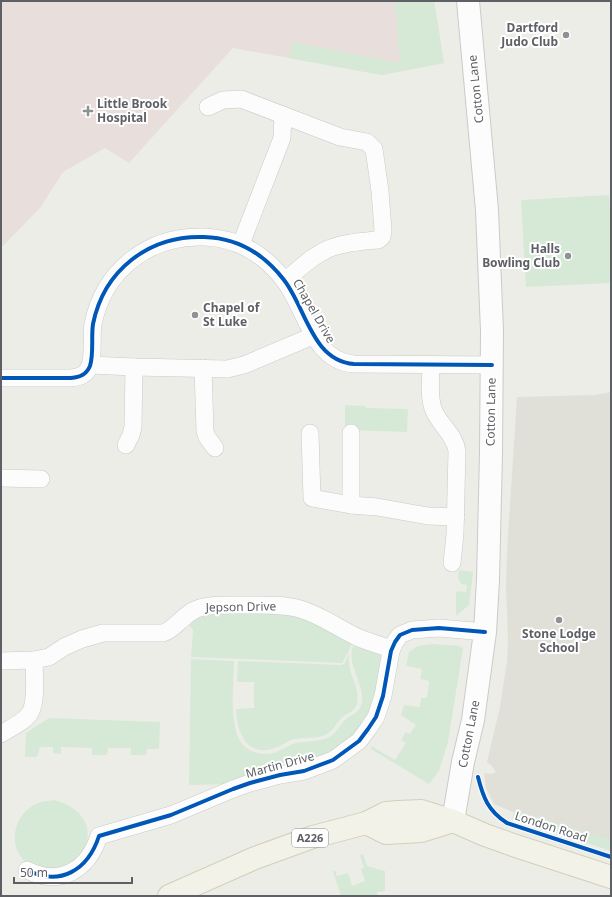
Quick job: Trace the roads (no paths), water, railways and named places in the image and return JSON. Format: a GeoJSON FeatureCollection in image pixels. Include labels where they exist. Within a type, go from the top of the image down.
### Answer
{"type":"FeatureCollection","features":[{"type":"Feature","properties":{"kind":"main road","name":"Cotton Lane"},"geometry":{"type":"LineString","coordinates":[[453,821],[463,762],[473,720],[485,632],[488,580],[492,365],[487,210],[468,1]]}},
{"type":"Feature","properties":{"kind":"main road","name":"A226"},"geometry":{"type":"LineString","coordinates":[[169,896],[199,890],[255,858],[313,837],[366,823],[386,833],[421,831],[453,821]]}},
{"type":"Feature","properties":{"kind":"main road"},"geometry":{"type":"LineString","coordinates":[[453,821],[513,845],[611,877]]}},
{"type":"Feature","properties":{"kind":"street"},"geometry":{"type":"LineString","coordinates":[[208,107],[223,100],[241,99],[340,137],[367,142],[374,148],[380,191],[383,236],[379,239],[337,246],[322,252],[285,281]]}},
{"type":"Feature","properties":{"kind":"street"},"geometry":{"type":"LineString","coordinates":[[241,244],[282,138],[283,115]]}},
{"type":"Feature","properties":{"kind":"street","name":"Chapel Drive"},"geometry":{"type":"LineString","coordinates":[[90,365],[92,329],[98,308],[110,284],[130,260],[158,244],[184,238],[214,238],[241,244],[263,258],[285,281],[314,336],[326,352],[334,359],[354,364],[492,365]]}},
{"type":"Feature","properties":{"kind":"street"},"geometry":{"type":"LineString","coordinates":[[1,378],[76,378],[84,374],[90,365],[227,369],[266,356],[314,336]]}},
{"type":"Feature","properties":{"kind":"street"},"geometry":{"type":"LineString","coordinates":[[431,364],[432,406],[452,437],[457,449],[456,517],[452,563]]}},
{"type":"Feature","properties":{"kind":"street"},"geometry":{"type":"LineString","coordinates":[[126,445],[131,436],[133,426],[134,367]]}},
{"type":"Feature","properties":{"kind":"street"},"geometry":{"type":"LineString","coordinates":[[203,368],[206,431],[207,437],[215,448]]}},
{"type":"Feature","properties":{"kind":"street"},"geometry":{"type":"LineString","coordinates":[[310,433],[312,498],[428,516],[456,517]]}},
{"type":"Feature","properties":{"kind":"street"},"geometry":{"type":"LineString","coordinates":[[351,433],[351,505]]}},
{"type":"Feature","properties":{"kind":"street"},"geometry":{"type":"LineString","coordinates":[[1,478],[41,479]]}},
{"type":"Feature","properties":{"kind":"street","name":"Jepson Drive"},"geometry":{"type":"LineString","coordinates":[[1,661],[34,660],[49,657],[64,647],[82,639],[99,634],[161,634],[167,632],[183,617],[194,610],[202,607],[225,605],[275,605],[299,609],[317,615],[361,639],[391,649]]}},
{"type":"Feature","properties":{"kind":"street","name":"Martin Drive"},"geometry":{"type":"LineString","coordinates":[[27,870],[51,877],[69,874],[78,868],[87,858],[93,850],[99,836],[171,816],[233,789],[270,778],[304,771],[324,764],[340,755],[356,743],[364,734],[377,714],[383,696],[391,649],[398,638],[406,632],[412,630],[439,628],[485,632]]}},
{"type":"Feature","properties":{"kind":"street"},"geometry":{"type":"LineString","coordinates":[[1,734],[31,712],[34,700],[34,660]]}},
{"type":"Feature","properties":{"kind":"place","name":"Dartford Judo Club"},"geometry":{"type":"Point","coordinates":[566,35]}},
{"type":"Feature","properties":{"kind":"place","name":"Little Brook Hospital"},"geometry":{"type":"Point","coordinates":[88,111]}},
{"type":"Feature","properties":{"kind":"place","name":"Halls Bowling Club"},"geometry":{"type":"Point","coordinates":[568,256]}},
{"type":"Feature","properties":{"kind":"place","name":"Chapel of St Luke"},"geometry":{"type":"Point","coordinates":[195,315]}},
{"type":"Feature","properties":{"kind":"place","name":"Stone Lodge School"},"geometry":{"type":"Point","coordinates":[559,620]}}]}
